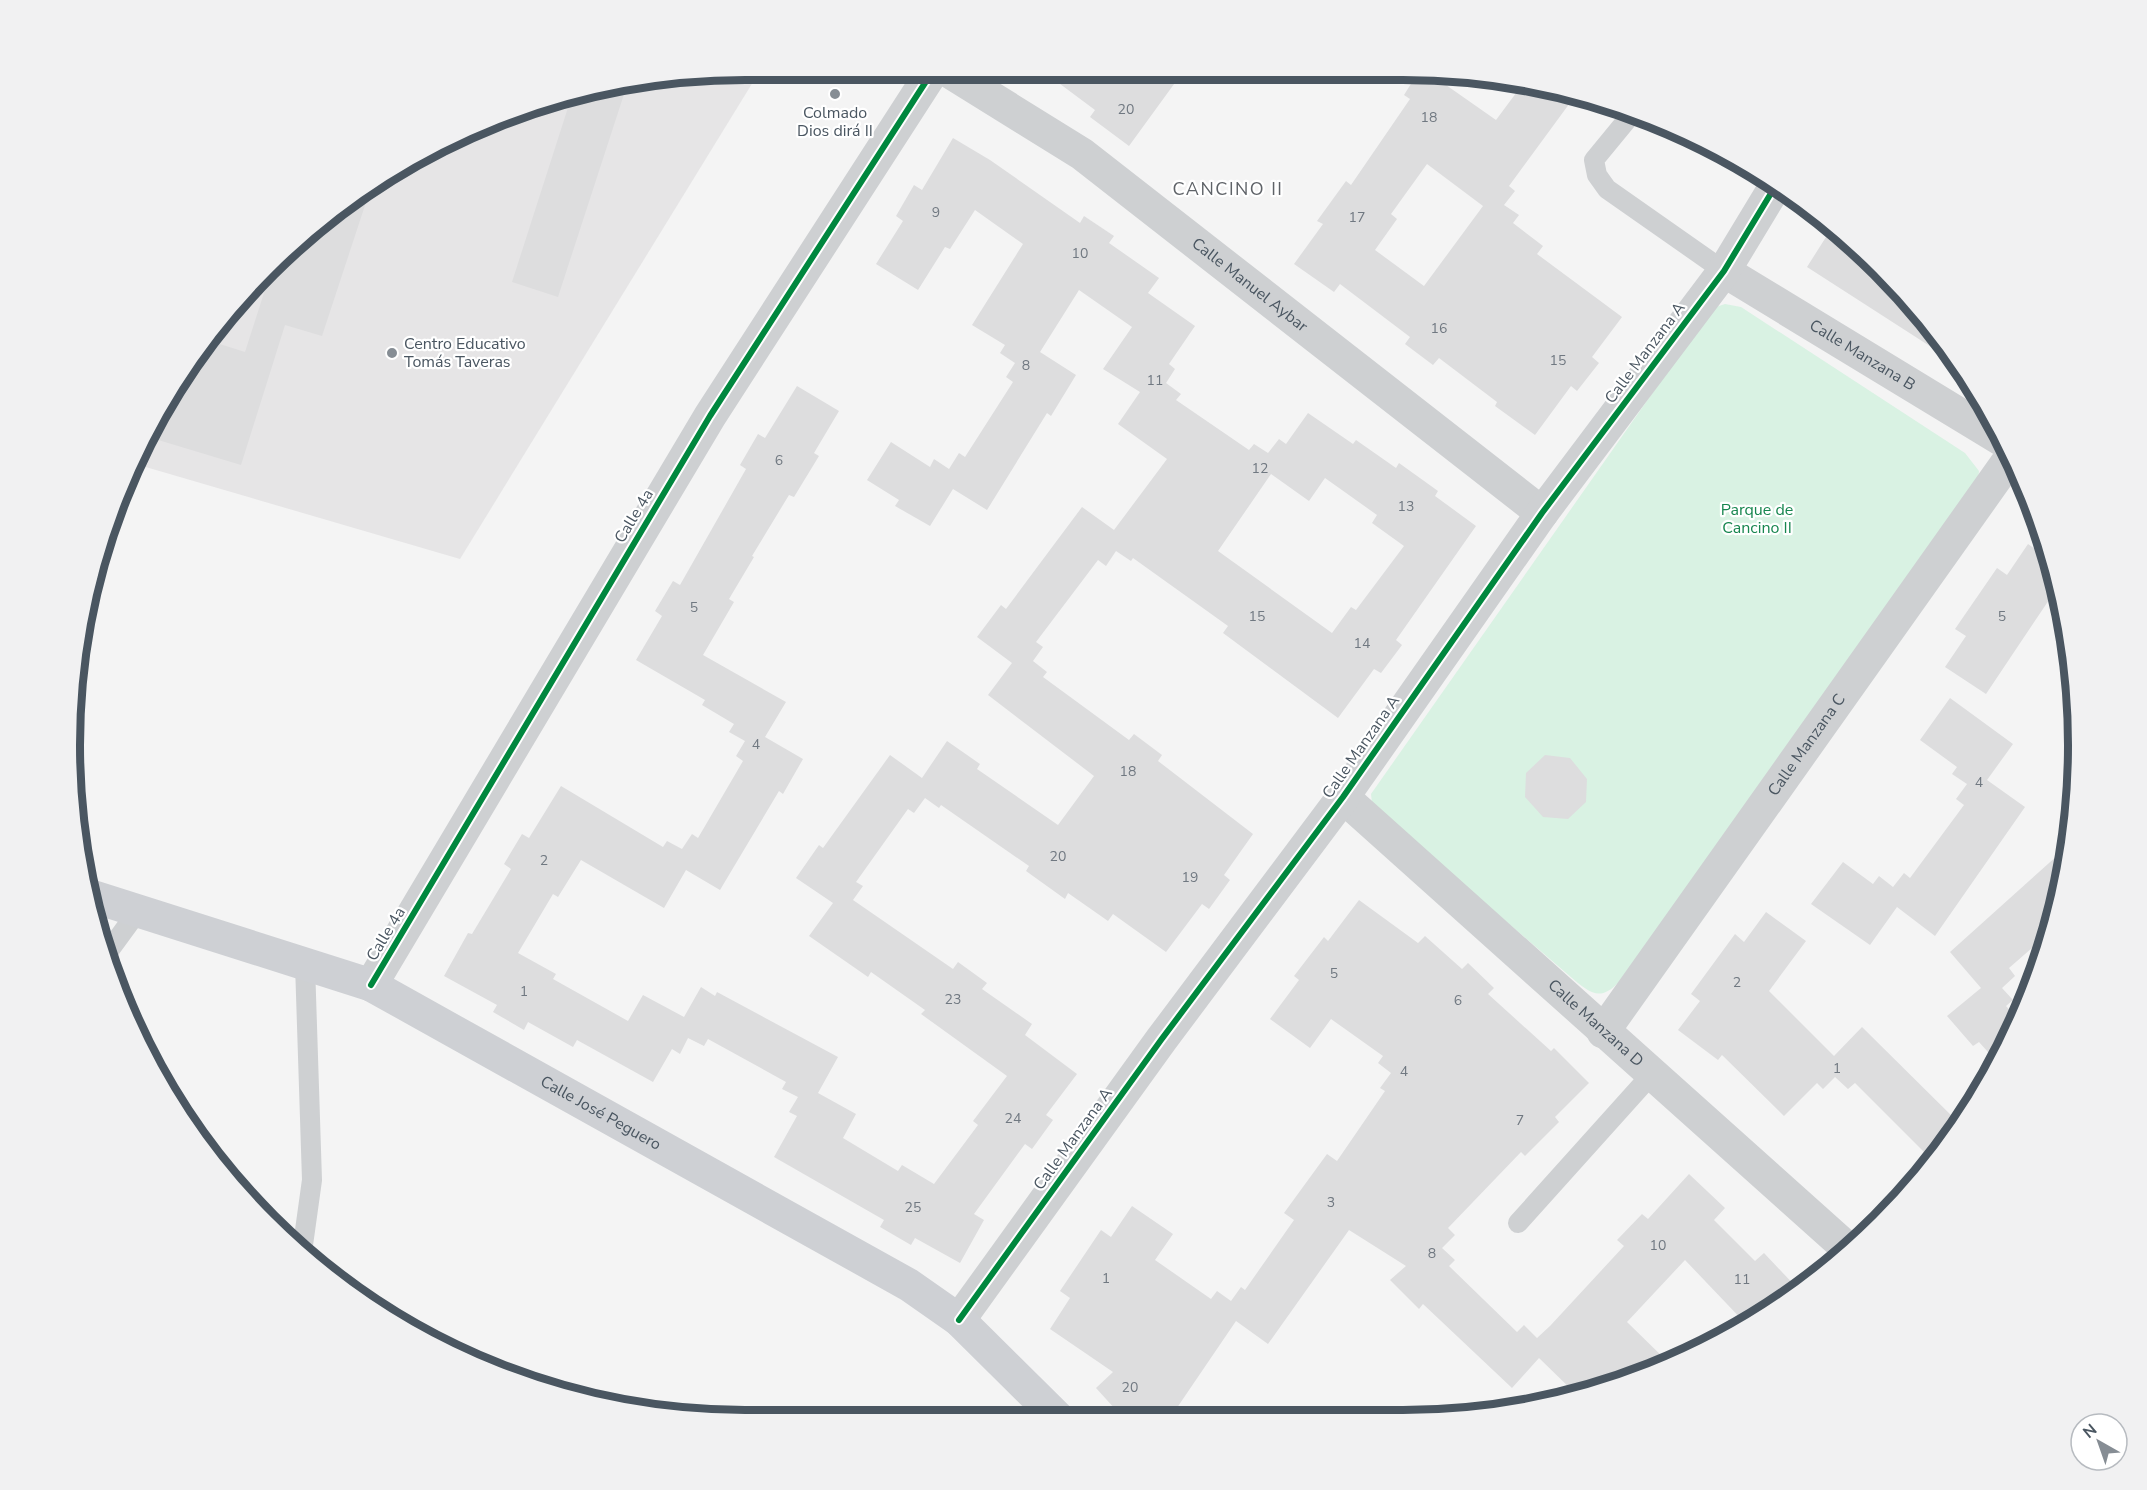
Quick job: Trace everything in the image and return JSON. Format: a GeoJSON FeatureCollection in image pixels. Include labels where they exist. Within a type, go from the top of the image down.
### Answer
{"type":"FeatureCollection","features":[{"type":"Feature","properties":{"kind":"main road","name":"Calle José Peguero"},"geometry":{"type":"LineString","coordinates":[[97,898],[371,985],[909,1285],[959,1320],[1050,1410]]}},
{"type":"Feature","properties":{"kind":"street","name":"Calle 4a"},"geometry":{"type":"LineString","coordinates":[[371,985],[710,416],[927,80]]}},
{"type":"Feature","properties":{"kind":"street","name":"Calle Manuel Aybar"},"geometry":{"type":"LineString","coordinates":[[963,80],[1082,154],[1542,513]]}},
{"type":"Feature","properties":{"kind":"street","name":"Calle Manzana A"},"geometry":{"type":"LineString","coordinates":[[959,1320],[1161,1040],[1342,797],[1542,513],[1724,271],[1772,192]]}},
{"type":"Feature","properties":{"kind":"street","name":"Calle Manzana B"},"geometry":{"type":"LineString","coordinates":[[1724,271],[1989,432]]}},
{"type":"Feature","properties":{"kind":"street","name":"Calle Manzana C"},"geometry":{"type":"LineString","coordinates":[[1603,1032],[2005,465]]}},
{"type":"Feature","properties":{"kind":"street","name":"Calle Manzana D"},"geometry":{"type":"LineString","coordinates":[[1342,797],[1842,1244]]}},
{"type":"Feature","properties":{"kind":"lane"},"geometry":{"type":"LineString","coordinates":[[1628,119],[1594,160],[1597,175],[1607,189],[1724,271]]}},
{"type":"Feature","properties":{"kind":"lane"},"geometry":{"type":"LineString","coordinates":[[111,947],[138,911]]}},
{"type":"Feature","properties":{"kind":"lane"},"geometry":{"type":"LineString","coordinates":[[303,1243],[312,1180],[305,964]]}},
{"type":"Feature","properties":{"kind":"lane"},"geometry":{"type":"LineString","coordinates":[[1518,1223],[1651,1075]]}},
{"type":"Feature","properties":{"kind":"shaded area","name":"Centro Educativo Tomás Taveras"},"geometry":{"type":"Polygon","coordinates":[[[754,80],[460,559],[141,466],[169,412],[192,375],[245,306],[274,274],[306,245],[375,192],[412,169],[490,130],[573,102],[658,85],[754,80]]]}},
{"type":"Feature","properties":{"kind":"green space","name":"Parque de Cancino II"},"geometry":{"type":"Polygon","coordinates":[[[1725,304],[1741,307],[1965,453],[1979,471],[1978,480],[1619,982],[1606,992],[1595,993],[1584,988],[1572,978],[1390,822],[1372,803],[1371,794],[1703,321],[1713,308],[1725,304]]]}},
{"type":"Feature","properties":{"kind":"building"},"geometry":{"type":"Polygon","coordinates":[[[1055,80],[1177,80],[1129,146],[1090,117],[1095,110],[1055,80]]]}},
{"type":"Feature","properties":{"kind":"building"},"geometry":{"type":"Polygon","coordinates":[[[1413,80],[1440,81],[1496,120],[1518,90],[1571,101],[1509,186],[1515,191],[1504,205],[1519,215],[1513,223],[1543,246],[1537,254],[1622,317],[1592,357],[1599,363],[1577,391],[1571,386],[1535,435],[1495,406],[1497,402],[1439,358],[1433,365],[1405,344],[1410,337],[1340,284],[1334,292],[1294,264],[1323,224],[1317,221],[1346,181],[1351,185],[1410,99],[1404,95],[1413,80]],[[1427,164],[1391,214],[1397,219],[1375,250],[1424,286],[1483,206],[1427,164]]]}},
{"type":"Feature","properties":{"kind":"building"},"geometry":{"type":"Polygon","coordinates":[[[625,90],[558,297],[512,282],[569,103],[625,90]]]}},
{"type":"Feature","properties":{"kind":"building"},"geometry":{"type":"Polygon","coordinates":[[[953,138],[990,160],[1080,223],[1084,216],[1114,236],[1109,243],[1159,278],[1148,293],[1195,326],[1169,364],[1175,369],[1166,383],[1181,394],[1176,400],[1249,450],[1254,444],[1268,453],[1279,439],[1286,444],[1308,413],[1353,444],[1356,440],[1396,468],[1399,463],[1438,491],[1435,496],[1476,526],[1396,640],[1402,645],[1381,673],[1374,669],[1338,718],[1223,633],[1228,626],[1133,558],[1131,561],[1116,551],[1106,566],[1098,560],[1036,642],[1043,647],[1033,661],[1047,672],[1043,677],[1129,740],[1134,734],[1162,755],[1158,761],[1253,834],[1224,875],[1230,880],[1209,909],[1202,904],[1166,952],[1113,914],[1108,921],[1068,893],[1065,899],[1026,871],[1029,866],[941,805],[939,808],[925,798],[914,813],[908,809],[856,882],[863,886],[853,900],[953,969],[958,962],[987,983],[982,989],[1032,1024],[1025,1035],[1077,1074],[1046,1115],[1053,1120],[1032,1149],[1025,1144],[974,1214],[984,1220],[960,1263],[915,1238],[911,1245],[880,1227],[884,1220],[774,1157],[797,1116],[789,1112],[798,1097],[782,1089],[786,1082],[708,1039],[704,1046],[688,1038],[680,1054],[672,1049],[653,1082],[577,1040],[573,1047],[528,1022],[524,1030],[493,1012],[497,1005],[444,976],[468,933],[472,934],[511,869],[504,864],[522,834],[529,838],[561,786],[663,847],[667,841],[682,849],[692,834],[698,838],[743,761],[736,756],[745,741],[729,732],[734,724],[702,705],[705,700],[636,660],[662,616],[655,611],[673,581],[680,585],[746,469],[740,465],[758,434],[765,438],[797,386],[839,411],[814,453],[819,456],[794,497],[789,495],[752,556],[754,557],[729,599],[734,602],[703,655],[786,702],[765,737],[803,759],[783,794],[779,791],[720,890],[686,870],[664,908],[581,860],[558,897],[553,894],[518,953],[556,974],[553,979],[628,1021],[643,995],[684,1017],[701,987],[715,996],[717,992],[838,1057],[818,1093],[856,1114],[843,1138],[898,1171],[902,1165],[934,1184],[978,1125],[973,1121],[1007,1076],[921,1014],[925,1010],[871,972],[868,977],[809,936],[833,903],[796,878],[819,845],[823,848],[890,755],[922,778],[947,741],[980,764],[977,769],[1058,825],[1094,776],[988,695],[1012,663],[977,637],[1001,605],[1006,609],[1082,507],[1114,530],[1167,459],[1118,424],[1140,392],[1103,369],[1132,327],[1079,290],[1040,352],[1076,375],[1051,416],[1047,413],[987,510],[953,489],[930,526],[895,506],[899,500],[867,480],[891,442],[930,467],[934,459],[949,469],[959,453],[965,457],[1013,382],[1006,377],[1015,363],[1000,353],[1005,345],[972,325],[1023,244],[975,210],[950,249],[945,247],[918,290],[876,264],[903,221],[896,216],[914,185],[922,190],[953,138]],[[1271,474],[1218,551],[1332,633],[1351,607],[1356,610],[1404,546],[1372,523],[1377,515],[1325,478],[1309,501],[1271,474]]]}},
{"type":"Feature","properties":{"kind":"building"},"geometry":{"type":"Polygon","coordinates":[[[368,197],[322,336],[285,325],[241,465],[155,439],[192,375],[215,343],[245,352],[268,281],[306,245],[368,197]]]}},
{"type":"Feature","properties":{"kind":"building"},"geometry":{"type":"Polygon","coordinates":[[[1828,234],[1873,274],[1938,351],[1807,267],[1828,234]]]}},
{"type":"Feature","properties":{"kind":"building"},"geometry":{"type":"Polygon","coordinates":[[[2028,544],[2038,551],[2051,597],[1986,694],[1945,667],[1966,636],[1955,629],[1997,568],[2007,575],[2028,544]]]}},
{"type":"Feature","properties":{"kind":"building"},"geometry":{"type":"Polygon","coordinates":[[[1950,698],[2013,744],[1987,780],[2025,807],[1935,936],[1897,907],[1870,945],[1811,904],[1843,862],[1873,884],[1879,876],[1893,887],[1904,873],[1910,878],[1964,805],[1956,799],[1967,784],[1952,774],[1957,767],[1920,740],[1950,698]]]}},
{"type":"Feature","properties":{"kind":"building"},"geometry":{"type":"Polygon","coordinates":[[[1545,755],[1570,758],[1587,779],[1586,802],[1568,819],[1543,817],[1525,797],[1526,773],[1545,755]]]}},
{"type":"Feature","properties":{"kind":"building"},"geometry":{"type":"Polygon","coordinates":[[[2058,855],[2037,944],[2009,968],[2015,976],[2002,988],[2013,1000],[2006,1006],[2011,1012],[1990,1055],[1979,1042],[1973,1046],[1947,1016],[1981,988],[1950,952],[2058,855]]]}},
{"type":"Feature","properties":{"kind":"building"},"geometry":{"type":"Polygon","coordinates":[[[1359,900],[1418,943],[1425,936],[1462,969],[1468,963],[1494,988],[1488,994],[1551,1051],[1554,1048],[1589,1083],[1555,1117],[1559,1122],[1525,1156],[1521,1152],[1448,1228],[1455,1235],[1442,1248],[1455,1260],[1449,1266],[1517,1332],[1524,1325],[1537,1338],[1624,1246],[1617,1240],[1642,1214],[1648,1219],[1689,1174],[1725,1208],[1714,1220],[1755,1261],[1764,1253],[1793,1283],[1740,1318],[1685,1260],[1627,1322],[1663,1357],[1571,1389],[1539,1358],[1512,1388],[1423,1304],[1419,1309],[1390,1280],[1406,1266],[1349,1230],[1268,1344],[1236,1321],[1175,1410],[1116,1410],[1096,1388],[1113,1372],[1050,1329],[1070,1298],[1060,1291],[1101,1230],[1111,1237],[1132,1206],[1173,1234],[1155,1260],[1211,1299],[1217,1291],[1231,1301],[1241,1287],[1245,1290],[1294,1220],[1284,1213],[1327,1154],[1337,1161],[1385,1091],[1380,1088],[1391,1073],[1378,1063],[1383,1056],[1331,1019],[1310,1048],[1270,1019],[1299,980],[1294,976],[1324,937],[1328,941],[1359,900]]]}},
{"type":"Feature","properties":{"kind":"building"},"geometry":{"type":"Polygon","coordinates":[[[1766,912],[1806,941],[1769,991],[1834,1056],[1862,1027],[1953,1117],[1926,1154],[1855,1083],[1848,1089],[1835,1077],[1823,1089],[1817,1083],[1784,1116],[1722,1055],[1718,1060],[1678,1030],[1700,1001],[1691,994],[1735,934],[1744,942],[1766,912]]]}},
{"type":"Feature","properties":{"kind":"cycle path"},"geometry":{"type":"LineString","coordinates":[[371,985],[710,416],[927,80]]}},
{"type":"Feature","properties":{"kind":"cycle path"},"geometry":{"type":"LineString","coordinates":[[959,1320],[1161,1040],[1343,797],[1542,513],[1724,271],[1772,192]]}},
{"type":"Feature","properties":{"kind":"place","name":"Colmado Dios dirá II"},"geometry":{"type":"Point","coordinates":[835,94]}},
{"type":"Feature","properties":{"kind":"place","name":"Centro Educativo Tomás Taveras"},"geometry":{"type":"Point","coordinates":[392,353]}},
{"type":"Feature","properties":{"kind":"district","name":"CANCINO II"},"geometry":{"type":"Point","coordinates":[1228,189]}}]}
